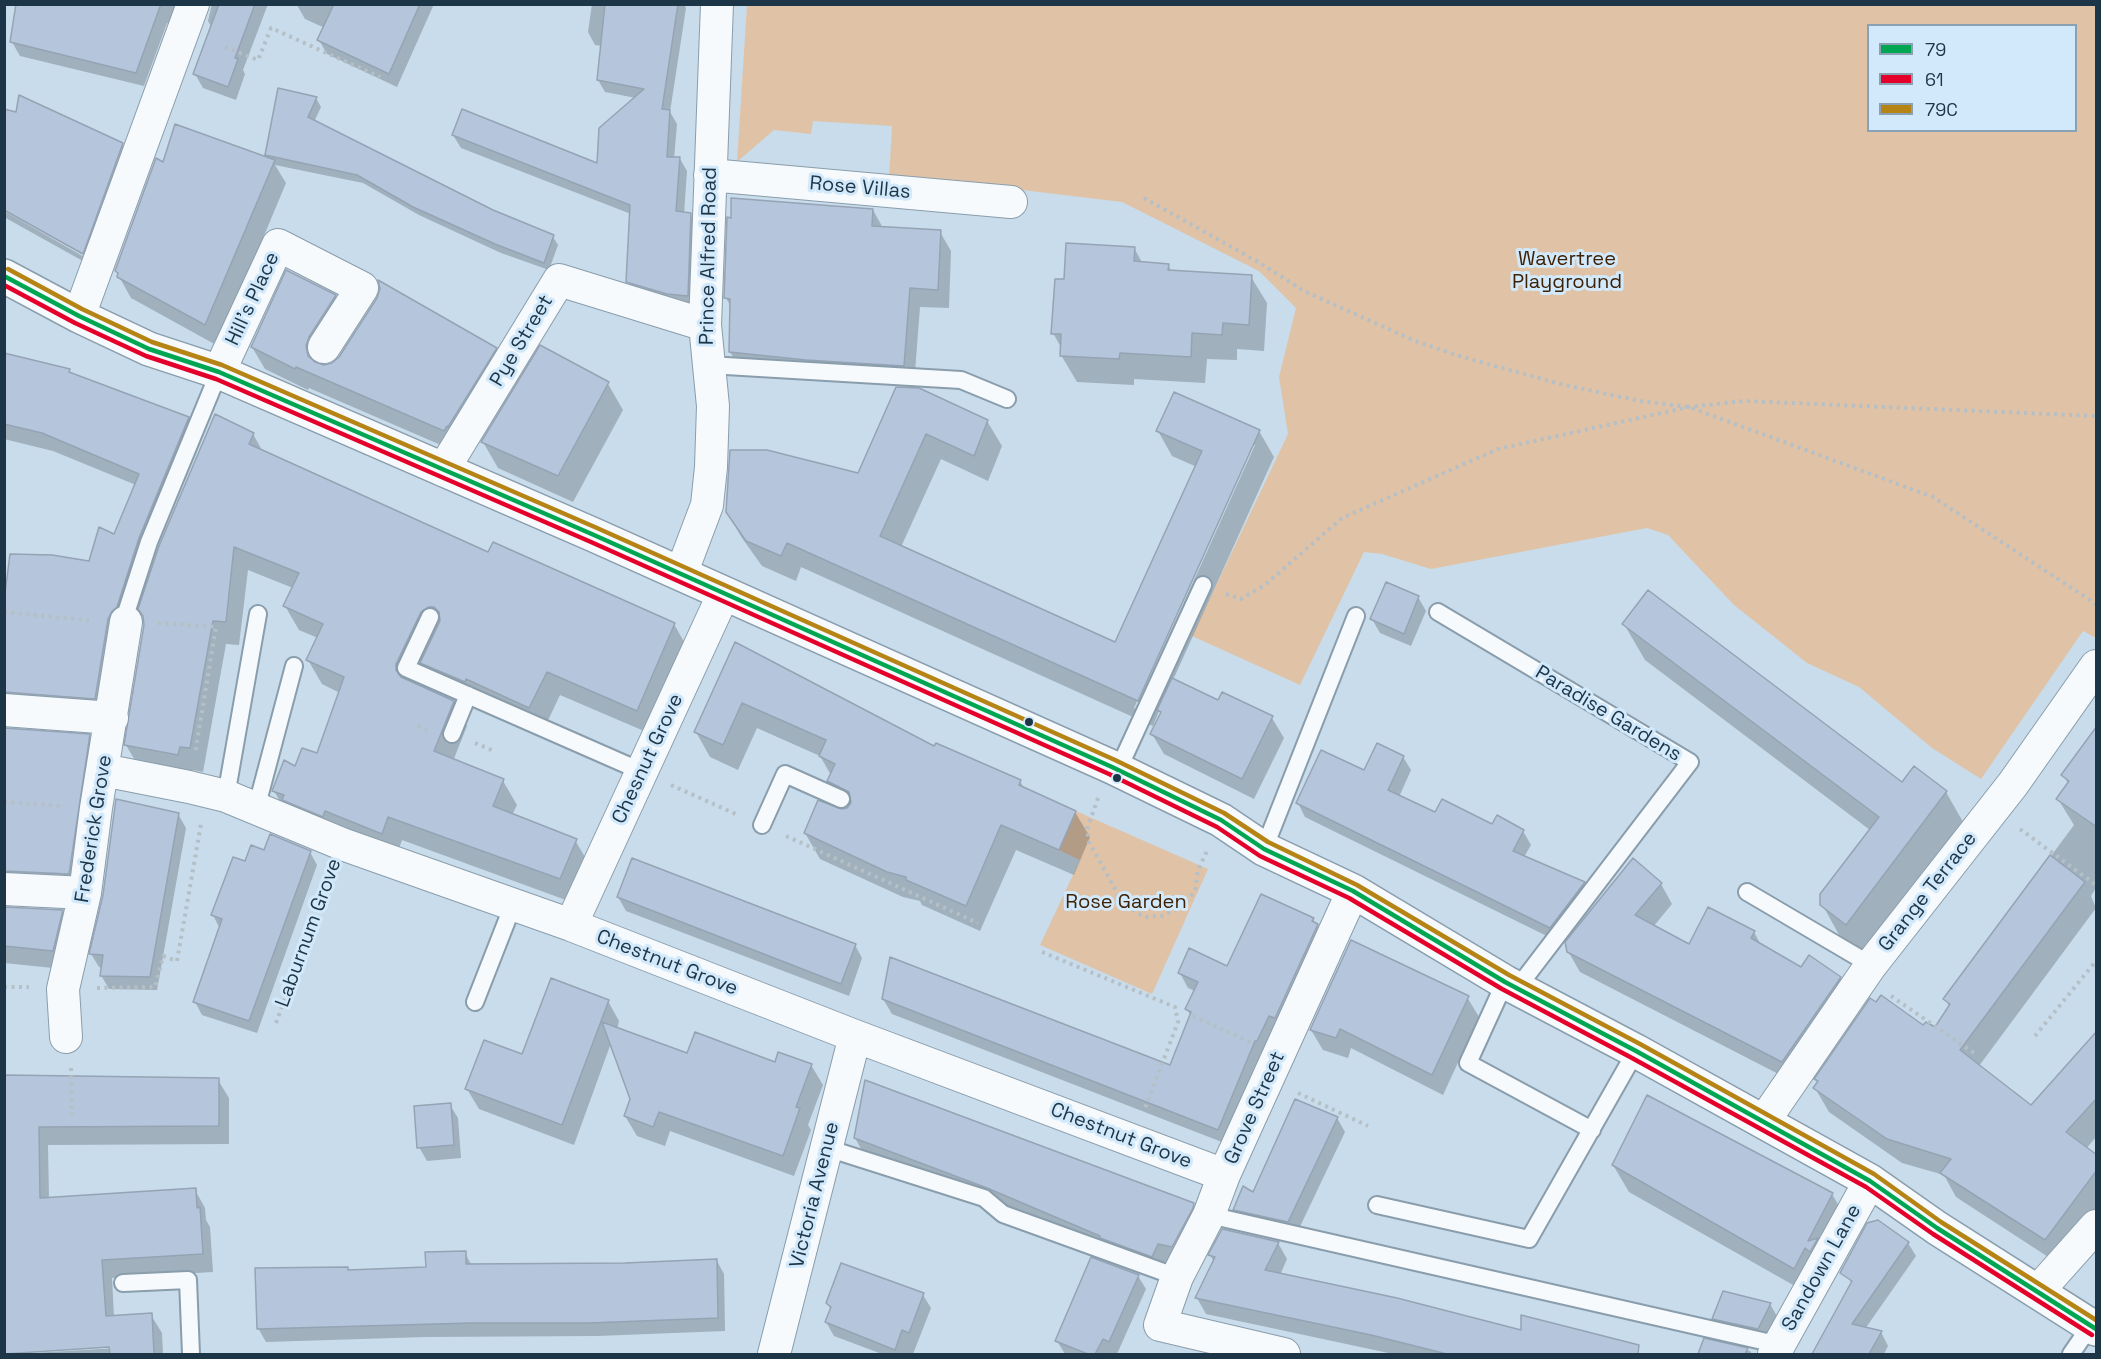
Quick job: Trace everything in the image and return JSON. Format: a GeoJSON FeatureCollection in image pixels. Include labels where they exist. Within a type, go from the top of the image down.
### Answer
{"type":"FeatureCollection","features":[{"type":"Feature","properties":{"kind":"main road"},"geometry":{"type":"LineString","coordinates":[[4,276],[79,316],[149,349],[219,372],[681,574],[1115,769],[1221,820],[1264,849],[1353,891],[1512,985],[1870,1181],[1937,1227],[2094,1327]]}},
{"type":"Feature","properties":{"kind":"street"},"geometry":{"type":"LineString","coordinates":[[79,316],[193,4]]}},
{"type":"Feature","properties":{"kind":"street","name":"Prince Alfred Road"},"geometry":{"type":"LineString","coordinates":[[681,574],[707,505],[711,466],[713,406],[705,325],[717,4]]}},
{"type":"Feature","properties":{"kind":"street","name":"Rose Villas"},"geometry":{"type":"LineString","coordinates":[[710,175],[1011,202]]}},
{"type":"Feature","properties":{"kind":"street","name":"Hill's Place"},"geometry":{"type":"LineString","coordinates":[[219,372],[278,245],[362,288],[324,347]]}},
{"type":"Feature","properties":{"kind":"street","name":"Pye Street"},"geometry":{"type":"LineString","coordinates":[[443,470],[559,280],[705,325]]}},
{"type":"Feature","properties":{"kind":"street","name":"Chesnut Grove"},"geometry":{"type":"LineString","coordinates":[[571,925],[724,593]]}},
{"type":"Feature","properties":{"kind":"street","name":"Frederick Grove"},"geometry":{"type":"LineString","coordinates":[[69,1048],[63,989],[85,894],[126,616]]}},
{"type":"Feature","properties":{"kind":"street","name":"Grange Terrace"},"geometry":{"type":"LineString","coordinates":[[1764,1121],[1867,971],[2013,784],[2097,666]]}},
{"type":"Feature","properties":{"kind":"street"},"geometry":{"type":"LineString","coordinates":[[4,710],[112,718]]}},
{"type":"Feature","properties":{"kind":"street","name":"Chestnut Grove"},"geometry":{"type":"LineString","coordinates":[[103,770],[207,791],[342,844],[571,925],[855,1036],[1224,1175]]}},
{"type":"Feature","properties":{"kind":"street"},"geometry":{"type":"LineString","coordinates":[[4,889],[85,894]]}},
{"type":"Feature","properties":{"kind":"street","name":"Grove Street"},"geometry":{"type":"LineString","coordinates":[[1284,1354],[1160,1325],[1177,1277],[1209,1215],[1224,1175],[1353,891]]}},
{"type":"Feature","properties":{"kind":"street","name":"Victoria Avenue"},"geometry":{"type":"LineString","coordinates":[[774,1354],[855,1036]]}},
{"type":"Feature","properties":{"kind":"street","name":"Sandown Lane"},"geometry":{"type":"LineString","coordinates":[[1777,1350],[1870,1181]]}},
{"type":"Feature","properties":{"kind":"street"},"geometry":{"type":"LineString","coordinates":[[2038,1291],[2097,1226]]}},
{"type":"Feature","properties":{"kind":"lane"},"geometry":{"type":"LineString","coordinates":[[709,365],[961,380],[1007,399]]}},
{"type":"Feature","properties":{"kind":"lane"},"geometry":{"type":"LineString","coordinates":[[126,616],[149,542],[219,372]]}},
{"type":"Feature","properties":{"kind":"lane"},"geometry":{"type":"LineString","coordinates":[[1115,769],[1203,585]]}},
{"type":"Feature","properties":{"kind":"lane","name":"Paradise Gardens"},"geometry":{"type":"LineString","coordinates":[[1438,612],[1690,762],[1512,985]]}},
{"type":"Feature","properties":{"kind":"lane"},"geometry":{"type":"LineString","coordinates":[[207,791],[258,614]]}},
{"type":"Feature","properties":{"kind":"lane"},"geometry":{"type":"LineString","coordinates":[[1264,849],[1356,616]]}},
{"type":"Feature","properties":{"kind":"lane"},"geometry":{"type":"LineString","coordinates":[[430,617],[406,668],[642,772]]}},
{"type":"Feature","properties":{"kind":"lane"},"geometry":{"type":"LineString","coordinates":[[256,809],[294,666]]}},
{"type":"Feature","properties":{"kind":"lane"},"geometry":{"type":"LineString","coordinates":[[452,734],[468,695]]}},
{"type":"Feature","properties":{"kind":"lane"},"geometry":{"type":"LineString","coordinates":[[762,825],[785,774],[841,799]]}},
{"type":"Feature","properties":{"kind":"lane"},"geometry":{"type":"LineString","coordinates":[[1747,892],[1867,971]]}},
{"type":"Feature","properties":{"kind":"lane"},"geometry":{"type":"LineString","coordinates":[[475,1002],[513,905]]}},
{"type":"Feature","properties":{"kind":"lane"},"geometry":{"type":"LineString","coordinates":[[1512,985],[1467,1063],[1592,1130]]}},
{"type":"Feature","properties":{"kind":"lane"},"geometry":{"type":"LineString","coordinates":[[1377,1205],[1529,1239],[1636,1051]]}},
{"type":"Feature","properties":{"kind":"lane"},"geometry":{"type":"LineString","coordinates":[[827,1148],[984,1198],[1003,1214],[1177,1277]]}},
{"type":"Feature","properties":{"kind":"lane"},"geometry":{"type":"LineString","coordinates":[[1209,1215],[1777,1350]]}},
{"type":"Feature","properties":{"kind":"lane"},"geometry":{"type":"LineString","coordinates":[[123,1283],[188,1280],[191,1354]]}},
{"type":"Feature","properties":{"kind":"lane"},"geometry":{"type":"LineString","coordinates":[[2071,1354],[2094,1327]]}},
{"type":"Feature","properties":{"kind":"path"},"geometry":{"type":"LineString","coordinates":[[225,47],[258,60],[270,28],[380,77]]}},
{"type":"Feature","properties":{"kind":"path"},"geometry":{"type":"LineString","coordinates":[[1144,198],[1260,263],[1304,291],[1415,341],[1560,384],[1640,401],[1689,407],[1933,497],[2097,604]]}},
{"type":"Feature","properties":{"kind":"path"},"geometry":{"type":"LineString","coordinates":[[1203,585],[1214,591],[1241,599],[1266,584],[1341,518],[1498,449],[1689,407],[1743,401],[2097,416]]}},
{"type":"Feature","properties":{"kind":"path"},"geometry":{"type":"LineString","coordinates":[[4,612],[104,622],[126,616],[216,627],[207,791],[177,961],[163,956],[155,987],[63,989],[4,987]]}},
{"type":"Feature","properties":{"kind":"path"},"geometry":{"type":"LineString","coordinates":[[1115,769],[1092,809],[1087,829],[1089,842],[1123,903],[1144,917],[1162,916],[1183,906],[1189,899],[1194,891],[1198,870],[1221,820]]}},
{"type":"Feature","properties":{"kind":"path"},"geometry":{"type":"LineString","coordinates":[[642,772],[978,923]]}},
{"type":"Feature","properties":{"kind":"path"},"geometry":{"type":"LineString","coordinates":[[4,802],[96,808]]}},
{"type":"Feature","properties":{"kind":"path"},"geometry":{"type":"LineString","coordinates":[[1993,809],[2097,885]]}},
{"type":"Feature","properties":{"kind":"path","name":"Laburnum Grove"},"geometry":{"type":"LineString","coordinates":[[276,1023],[342,844]]}},
{"type":"Feature","properties":{"kind":"path"},"geometry":{"type":"LineString","coordinates":[[1042,952],[1174,1007],[1178,1022],[1133,1140]]}},
{"type":"Feature","properties":{"kind":"path"},"geometry":{"type":"LineString","coordinates":[[2035,1036],[2097,961]]}},
{"type":"Feature","properties":{"kind":"path"},"geometry":{"type":"LineString","coordinates":[[1867,971],[1977,1055]]}},
{"type":"Feature","properties":{"kind":"path"},"geometry":{"type":"LineString","coordinates":[[1193,1016],[1368,1126]]}},
{"type":"Feature","properties":{"kind":"path"},"geometry":{"type":"LineString","coordinates":[[69,1048],[72,1115]]}},
{"type":"Feature","properties":{"kind":"green space","name":"Wavertree Playground"},"geometry":{"type":"Polygon","coordinates":[[[747,5],[2096,5],[2096,638],[2083,631],[1981,779],[1932,748],[1859,687],[1807,663],[1734,605],[1668,535],[1647,528],[1431,569],[1382,554],[1364,552],[1300,685],[1192,636],[1288,434],[1279,377],[1296,308],[1259,271],[1122,202],[989,186],[889,179],[892,126],[813,121],[811,134],[774,130],[737,162],[747,5]]]}},
{"type":"Feature","properties":{"kind":"green space","name":"Rose Garden"},"geometry":{"type":"Polygon","coordinates":[[[1076,811],[1208,869],[1152,994],[1040,945],[1080,860],[1059,850],[1076,811]]]}},
{"type":"Feature","properties":{"kind":"building"},"geometry":{"type":"Polygon","coordinates":[[[16,4],[161,4],[136,73],[10,42],[16,4]]]}},
{"type":"Feature","properties":{"kind":"building"},"geometry":{"type":"Polygon","coordinates":[[[219,4],[255,4],[235,58],[238,59],[228,87],[193,74],[219,4]]]}},
{"type":"Feature","properties":{"kind":"building"},"geometry":{"type":"Polygon","coordinates":[[[334,4],[420,4],[389,74],[317,40],[334,4]]]}},
{"type":"Feature","properties":{"kind":"building"},"geometry":{"type":"Polygon","coordinates":[[[605,4],[678,4],[662,109],[670,110],[667,157],[680,157],[676,211],[691,213],[688,296],[667,294],[626,282],[630,205],[452,135],[462,109],[597,163],[599,128],[644,89],[597,80],[605,4]]]}},
{"type":"Feature","properties":{"kind":"building"},"geometry":{"type":"Polygon","coordinates":[[[278,88],[317,97],[308,117],[493,210],[554,235],[544,263],[413,207],[357,175],[265,155],[278,88]]]}},
{"type":"Feature","properties":{"kind":"building"},"geometry":{"type":"Polygon","coordinates":[[[19,95],[123,143],[83,254],[4,210],[4,109],[16,112],[19,95]]]}},
{"type":"Feature","properties":{"kind":"building"},"geometry":{"type":"Polygon","coordinates":[[[175,124],[275,160],[205,325],[117,277],[118,273],[115,271],[156,158],[163,162],[175,124]]]}},
{"type":"Feature","properties":{"kind":"building"},"geometry":{"type":"Polygon","coordinates":[[[731,198],[873,209],[872,226],[941,230],[938,290],[910,288],[904,366],[806,360],[729,352],[730,299],[724,298],[727,217],[731,218],[731,198]]]}},
{"type":"Feature","properties":{"kind":"building"},"geometry":{"type":"Polygon","coordinates":[[[1066,243],[1135,247],[1134,261],[1169,264],[1168,270],[1252,275],[1249,325],[1223,323],[1222,335],[1192,333],[1191,357],[1120,353],[1119,359],[1060,356],[1061,334],[1051,334],[1055,279],[1064,279],[1066,243]]]}},
{"type":"Feature","properties":{"kind":"building"},"geometry":{"type":"Polygon","coordinates":[[[286,270],[336,295],[309,337],[306,346],[308,356],[315,362],[324,365],[332,363],[339,357],[377,298],[380,289],[378,280],[497,348],[448,427],[444,431],[296,367],[295,369],[251,347],[286,270]]]}},
{"type":"Feature","properties":{"kind":"building"},"geometry":{"type":"Polygon","coordinates":[[[540,345],[609,382],[558,476],[481,442],[540,345]]]}},
{"type":"Feature","properties":{"kind":"building"},"geometry":{"type":"Polygon","coordinates":[[[4,353],[70,369],[69,372],[189,417],[139,538],[117,607],[108,619],[95,699],[4,692],[4,601],[10,554],[52,555],[89,561],[99,527],[114,534],[139,474],[42,433],[4,424],[4,353]]]}},
{"type":"Feature","properties":{"kind":"building"},"geometry":{"type":"Polygon","coordinates":[[[896,387],[919,388],[988,420],[974,456],[926,434],[880,536],[1115,642],[1202,451],[1156,431],[1174,392],[1260,430],[1138,701],[787,543],[781,556],[746,541],[726,512],[730,450],[767,450],[858,473],[896,387]]]}},
{"type":"Feature","properties":{"kind":"building"},"geometry":{"type":"Polygon","coordinates":[[[215,414],[254,433],[249,444],[488,552],[493,542],[675,623],[637,711],[547,672],[529,708],[466,679],[465,682],[420,663],[440,621],[439,612],[434,607],[421,612],[396,664],[396,670],[401,677],[454,701],[434,751],[504,779],[493,806],[577,839],[560,879],[388,817],[382,834],[325,811],[323,817],[282,800],[284,795],[272,791],[284,760],[295,766],[302,748],[317,753],[344,677],[306,660],[323,624],[283,606],[299,573],[234,547],[226,622],[213,621],[190,748],[180,747],[178,755],[124,745],[144,625],[143,616],[138,609],[159,546],[215,414]]]}},
{"type":"Feature","properties":{"kind":"building"},"geometry":{"type":"Polygon","coordinates":[[[1386,582],[1419,596],[1404,634],[1370,619],[1386,582]]]}},
{"type":"Feature","properties":{"kind":"building"},"geometry":{"type":"Polygon","coordinates":[[[1648,590],[1902,782],[1914,766],[1947,791],[1846,925],[1820,905],[1820,894],[1879,817],[1622,624],[1648,590]]]}},
{"type":"Feature","properties":{"kind":"building"},"geometry":{"type":"Polygon","coordinates":[[[735,642],[934,746],[936,743],[1021,780],[1019,785],[1076,811],[1059,850],[1001,825],[966,906],[804,833],[818,800],[842,809],[847,808],[851,803],[849,792],[827,781],[835,764],[819,756],[826,740],[742,703],[723,745],[694,732],[735,642]]]}},
{"type":"Feature","properties":{"kind":"building"},"geometry":{"type":"Polygon","coordinates":[[[1172,678],[1218,700],[1222,692],[1273,716],[1242,779],[1150,734],[1161,712],[1157,710],[1172,678]]]}},
{"type":"Feature","properties":{"kind":"building"},"geometry":{"type":"Polygon","coordinates":[[[2097,726],[2097,827],[2056,799],[2069,781],[2061,775],[2097,726]]]}},
{"type":"Feature","properties":{"kind":"building"},"geometry":{"type":"Polygon","coordinates":[[[4,728],[90,734],[69,874],[4,871],[4,728]]]}},
{"type":"Feature","properties":{"kind":"building"},"geometry":{"type":"Polygon","coordinates":[[[1377,743],[1404,756],[1388,790],[1435,812],[1442,799],[1492,824],[1497,815],[1524,830],[1513,851],[1585,882],[1550,928],[1296,803],[1321,750],[1364,770],[1377,743]]]}},
{"type":"Feature","properties":{"kind":"building"},"geometry":{"type":"Polygon","coordinates":[[[116,799],[179,813],[150,977],[100,976],[103,955],[89,954],[103,895],[116,799]]]}},
{"type":"Feature","properties":{"kind":"building"},"geometry":{"type":"Polygon","coordinates":[[[270,834],[311,851],[249,1021],[193,1002],[222,919],[211,915],[233,857],[245,861],[251,845],[264,850],[270,834]]]}},
{"type":"Feature","properties":{"kind":"building"},"geometry":{"type":"Polygon","coordinates":[[[2050,855],[2085,882],[1960,1050],[2031,1105],[2097,1031],[2097,1098],[2066,1132],[2097,1155],[2097,1170],[2045,1240],[1940,1173],[1951,1159],[1887,1139],[1813,1088],[1818,1081],[1814,1079],[1870,998],[1876,1002],[1881,995],[1923,1025],[1926,1022],[1935,1027],[1950,1004],[1943,999],[2050,855]]]}},
{"type":"Feature","properties":{"kind":"building"},"geometry":{"type":"Polygon","coordinates":[[[632,858],[856,944],[841,984],[617,897],[632,858]]]}},
{"type":"Feature","properties":{"kind":"building"},"geometry":{"type":"Polygon","coordinates":[[[1633,858],[1662,883],[1635,915],[1689,944],[1708,907],[1755,931],[1751,938],[1801,967],[1809,955],[1841,977],[1782,1062],[1567,952],[1565,942],[1633,858]]]}},
{"type":"Feature","properties":{"kind":"building"},"geometry":{"type":"Polygon","coordinates":[[[1261,894],[1314,918],[1312,921],[1318,924],[1275,1018],[1269,1016],[1255,1041],[1218,1130],[882,999],[890,957],[1170,1065],[1191,1012],[1185,1009],[1198,982],[1178,973],[1189,948],[1227,966],[1261,894]]]}},
{"type":"Feature","properties":{"kind":"building"},"geometry":{"type":"Polygon","coordinates":[[[4,907],[63,910],[53,951],[4,946],[4,907]]]}},
{"type":"Feature","properties":{"kind":"building"},"geometry":{"type":"Polygon","coordinates":[[[1351,940],[1469,996],[1432,1075],[1340,1029],[1336,1038],[1310,1030],[1351,940]]]}},
{"type":"Feature","properties":{"kind":"building"},"geometry":{"type":"Polygon","coordinates":[[[551,978],[609,1000],[562,1125],[465,1089],[484,1040],[522,1054],[551,978]]]}},
{"type":"Feature","properties":{"kind":"building"},"geometry":{"type":"Polygon","coordinates":[[[602,1022],[687,1053],[695,1032],[775,1062],[778,1052],[812,1064],[796,1107],[800,1108],[783,1156],[659,1112],[653,1127],[624,1116],[630,1099],[602,1022]]]}},
{"type":"Feature","properties":{"kind":"building"},"geometry":{"type":"Polygon","coordinates":[[[4,1075],[219,1078],[219,1126],[39,1127],[40,1198],[196,1188],[197,1208],[200,1207],[203,1254],[102,1260],[106,1316],[152,1313],[154,1354],[110,1354],[109,1347],[4,1354],[4,1075]]]}},
{"type":"Feature","properties":{"kind":"building"},"geometry":{"type":"Polygon","coordinates":[[[865,1080],[1194,1203],[1193,1208],[1172,1247],[1158,1244],[1152,1257],[1100,1238],[1100,1236],[987,1188],[854,1138],[865,1080]]]}},
{"type":"Feature","properties":{"kind":"building"},"geometry":{"type":"Polygon","coordinates":[[[1647,1095],[1833,1193],[1808,1241],[1818,1238],[1810,1252],[1805,1248],[1794,1269],[1612,1165],[1647,1095]]]}},
{"type":"Feature","properties":{"kind":"building"},"geometry":{"type":"Polygon","coordinates":[[[1295,1099],[1338,1117],[1288,1222],[1233,1210],[1243,1186],[1253,1192],[1295,1099]]]}},
{"type":"Feature","properties":{"kind":"building"},"geometry":{"type":"Polygon","coordinates":[[[451,1103],[454,1145],[417,1148],[414,1106],[451,1103]]]}},
{"type":"Feature","properties":{"kind":"building"},"geometry":{"type":"Polygon","coordinates":[[[1878,1220],[1909,1242],[1852,1324],[1882,1331],[1869,1354],[1812,1354],[1852,1281],[1840,1273],[1867,1223],[1878,1220]]]}},
{"type":"Feature","properties":{"kind":"building"},"geometry":{"type":"Polygon","coordinates":[[[1222,1229],[1279,1242],[1265,1270],[1397,1298],[1521,1330],[1521,1315],[1639,1345],[1638,1354],[1447,1354],[1371,1335],[1195,1298],[1215,1257],[1208,1255],[1222,1229]]]}},
{"type":"Feature","properties":{"kind":"building"},"geometry":{"type":"Polygon","coordinates":[[[466,1251],[466,1264],[625,1263],[717,1259],[718,1318],[589,1323],[471,1323],[257,1329],[255,1268],[348,1267],[348,1270],[426,1267],[425,1252],[466,1251]]]}},
{"type":"Feature","properties":{"kind":"building"},"geometry":{"type":"Polygon","coordinates":[[[1091,1257],[1139,1275],[1109,1342],[1103,1339],[1095,1354],[1088,1354],[1055,1341],[1091,1257]]]}},
{"type":"Feature","properties":{"kind":"building"},"geometry":{"type":"Polygon","coordinates":[[[841,1263],[924,1293],[909,1333],[902,1330],[895,1350],[825,1322],[831,1307],[826,1303],[841,1263]]]}},
{"type":"Feature","properties":{"kind":"building"},"geometry":{"type":"Polygon","coordinates":[[[1723,1291],[1771,1303],[1758,1329],[1712,1319],[1723,1291]]]}},
{"type":"Feature","properties":{"kind":"building"},"geometry":{"type":"Polygon","coordinates":[[[1704,1338],[1748,1348],[1745,1354],[1698,1354],[1704,1338]]]}},
{"type":"Feature","properties":{"kind":"transit line","name":"79C"},"geometry":{"type":"LineString","coordinates":[[8,269],[82,309],[152,342],[222,365],[597,528],[1115,760],[1224,813],[1268,842],[1357,885],[1509,975],[1640,1044],[1874,1174],[1941,1222],[2096,1320]]}},
{"type":"Feature","properties":{"kind":"transit line","name":"79"},"geometry":{"type":"LineString","coordinates":[[4,276],[79,316],[149,349],[219,372],[594,535],[1112,767],[1221,820],[1264,849],[1353,891],[1505,982],[1636,1051],[1870,1181],[1937,1228],[2096,1329]]}},
{"type":"Feature","properties":{"kind":"transit line","name":"61"},"geometry":{"type":"LineString","coordinates":[[4,285],[75,323],[146,356],[216,379],[591,542],[1109,774],[1217,827],[1260,856],[1349,898],[1502,989],[1866,1187],[1933,1234],[2092,1335]]}}]}
